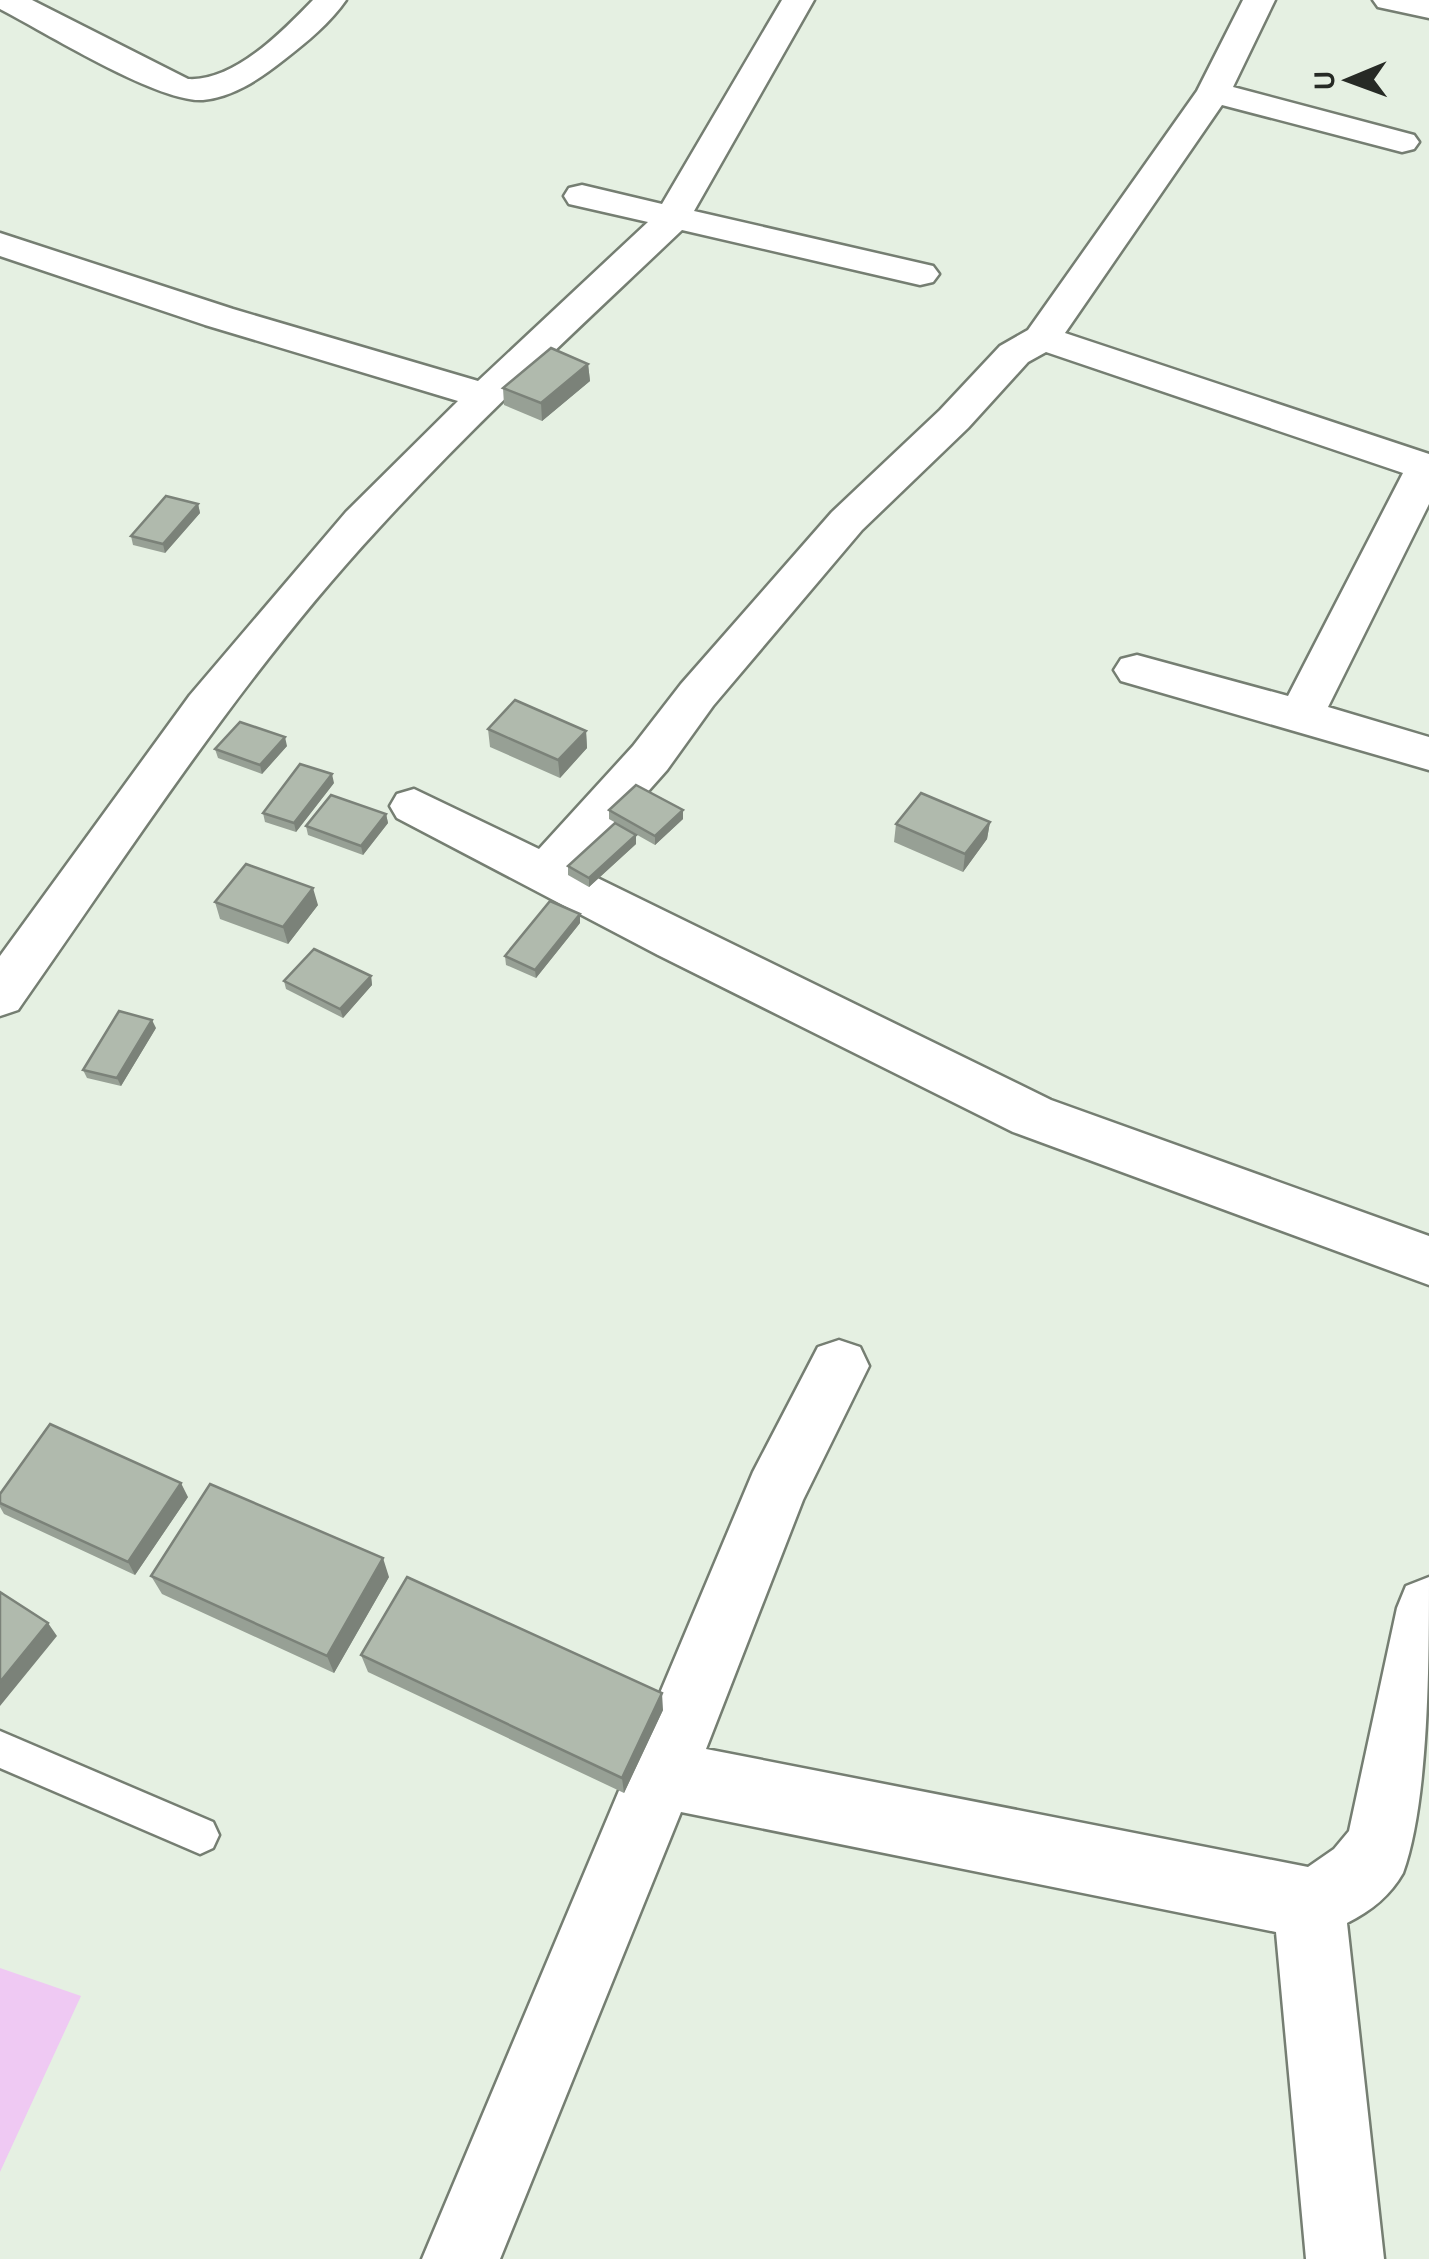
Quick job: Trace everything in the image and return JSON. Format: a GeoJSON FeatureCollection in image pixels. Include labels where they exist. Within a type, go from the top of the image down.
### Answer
{"type":"FeatureCollection","features":[{"type":"Feature","properties":{"kind":"street"},"geometry":{"type":"LineString","coordinates":[[7,0],[180,88],[196,90],[223,85],[306,27],[330,0]]}},
{"type":"Feature","properties":{"kind":"street"},"geometry":{"type":"LineString","coordinates":[[0,996],[206,706],[361,521],[485,396],[671,220],[798,0]]}},
{"type":"Feature","properties":{"kind":"street"},"geometry":{"type":"LineString","coordinates":[[547,872],[650,758],[697,695],[848,521],[954,419],[1014,354],[1042,338],[1214,92],[1259,0]]}},
{"type":"Feature","properties":{"kind":"street"},"geometry":{"type":"LineString","coordinates":[[1389,0],[1429,8]]}},
{"type":"Feature","properties":{"kind":"street"},"geometry":{"type":"LineString","coordinates":[[1214,92],[1402,142]]}},
{"type":"Feature","properties":{"kind":"street"},"geometry":{"type":"LineString","coordinates":[[582,196],[671,220],[920,274]]}},
{"type":"Feature","properties":{"kind":"street"},"geometry":{"type":"LineString","coordinates":[[0,244],[219,317],[485,396]]}},
{"type":"Feature","properties":{"kind":"street"},"geometry":{"type":"LineString","coordinates":[[1042,338],[1428,468],[1301,715]]}},
{"type":"Feature","properties":{"kind":"street"},"geometry":{"type":"LineString","coordinates":[[1136,670],[1429,754]]}},
{"type":"Feature","properties":{"kind":"street"},"geometry":{"type":"LineString","coordinates":[[414,806],[676,941],[1032,1116],[1429,1261]]}},
{"type":"Feature","properties":{"kind":"street"},"geometry":{"type":"LineString","coordinates":[[461,2259],[775,1492],[839,1366]]}},
{"type":"Feature","properties":{"kind":"street"},"geometry":{"type":"LineString","coordinates":[[662,1774],[1309,1903],[1344,1889],[1366,1870],[1381,1844],[1429,1608]]}},
{"type":"Feature","properties":{"kind":"street"},"geometry":{"type":"LineString","coordinates":[[1309,1903],[1345,2259]]}},
{"type":"Feature","properties":{"kind":"lane"},"geometry":{"type":"LineString","coordinates":[[0,1749],[200,1836]]}},
{"type":"Feature","properties":{"kind":"shaded area"},"geometry":{"type":"Polygon","coordinates":[[[0,1968],[81,1996],[0,2172],[0,1968]]]}},
{"type":"Feature","properties":{"kind":"building"},"geometry":{"type":"Polygon","coordinates":[[[551,348],[588,364],[541,403],[503,388],[551,348]]]}},
{"type":"Feature","properties":{"kind":"building"},"geometry":{"type":"Polygon","coordinates":[[[166,496],[198,504],[163,544],[131,536],[166,496]]]}},
{"type":"Feature","properties":{"kind":"building"},"geometry":{"type":"Polygon","coordinates":[[[515,700],[586,731],[558,760],[488,729],[515,700]]]}},
{"type":"Feature","properties":{"kind":"building"},"geometry":{"type":"Polygon","coordinates":[[[240,722],[285,737],[260,765],[215,749],[240,722]]]}},
{"type":"Feature","properties":{"kind":"building"},"geometry":{"type":"Polygon","coordinates":[[[300,764],[332,774],[294,823],[263,813],[300,764]]]}},
{"type":"Feature","properties":{"kind":"building"},"geometry":{"type":"Polygon","coordinates":[[[636,785],[683,810],[655,836],[609,810],[636,785]]]}},
{"type":"Feature","properties":{"kind":"building"},"geometry":{"type":"Polygon","coordinates":[[[921,793],[990,822],[965,854],[896,824],[921,793]]]}},
{"type":"Feature","properties":{"kind":"building"},"geometry":{"type":"Polygon","coordinates":[[[331,795],[386,814],[361,846],[306,826],[331,795]]]}},
{"type":"Feature","properties":{"kind":"building"},"geometry":{"type":"Polygon","coordinates":[[[615,823],[636,835],[589,878],[568,866],[615,823]]]}},
{"type":"Feature","properties":{"kind":"building"},"geometry":{"type":"Polygon","coordinates":[[[246,864],[313,888],[283,927],[215,902],[246,864]]]}},
{"type":"Feature","properties":{"kind":"building"},"geometry":{"type":"Polygon","coordinates":[[[550,901],[580,914],[535,970],[505,956],[550,901]]]}},
{"type":"Feature","properties":{"kind":"building"},"geometry":{"type":"Polygon","coordinates":[[[314,949],[371,976],[340,1009],[284,981],[314,949]]]}},
{"type":"Feature","properties":{"kind":"building"},"geometry":{"type":"Polygon","coordinates":[[[119,1011],[152,1020],[117,1078],[83,1070],[119,1011]]]}},
{"type":"Feature","properties":{"kind":"building"},"geometry":{"type":"Polygon","coordinates":[[[50,1424],[181,1483],[128,1562],[0,1503],[0,1494],[50,1424]]]}},
{"type":"Feature","properties":{"kind":"building"},"geometry":{"type":"Polygon","coordinates":[[[210,1484],[383,1558],[327,1656],[151,1576],[210,1484]]]}},
{"type":"Feature","properties":{"kind":"building"},"geometry":{"type":"Polygon","coordinates":[[[407,1577],[662,1693],[622,1778],[361,1655],[407,1577]]]}},
{"type":"Feature","properties":{"kind":"building"},"geometry":{"type":"Polygon","coordinates":[[[0,1592],[48,1623],[0,1682],[0,1592]]]}}]}
